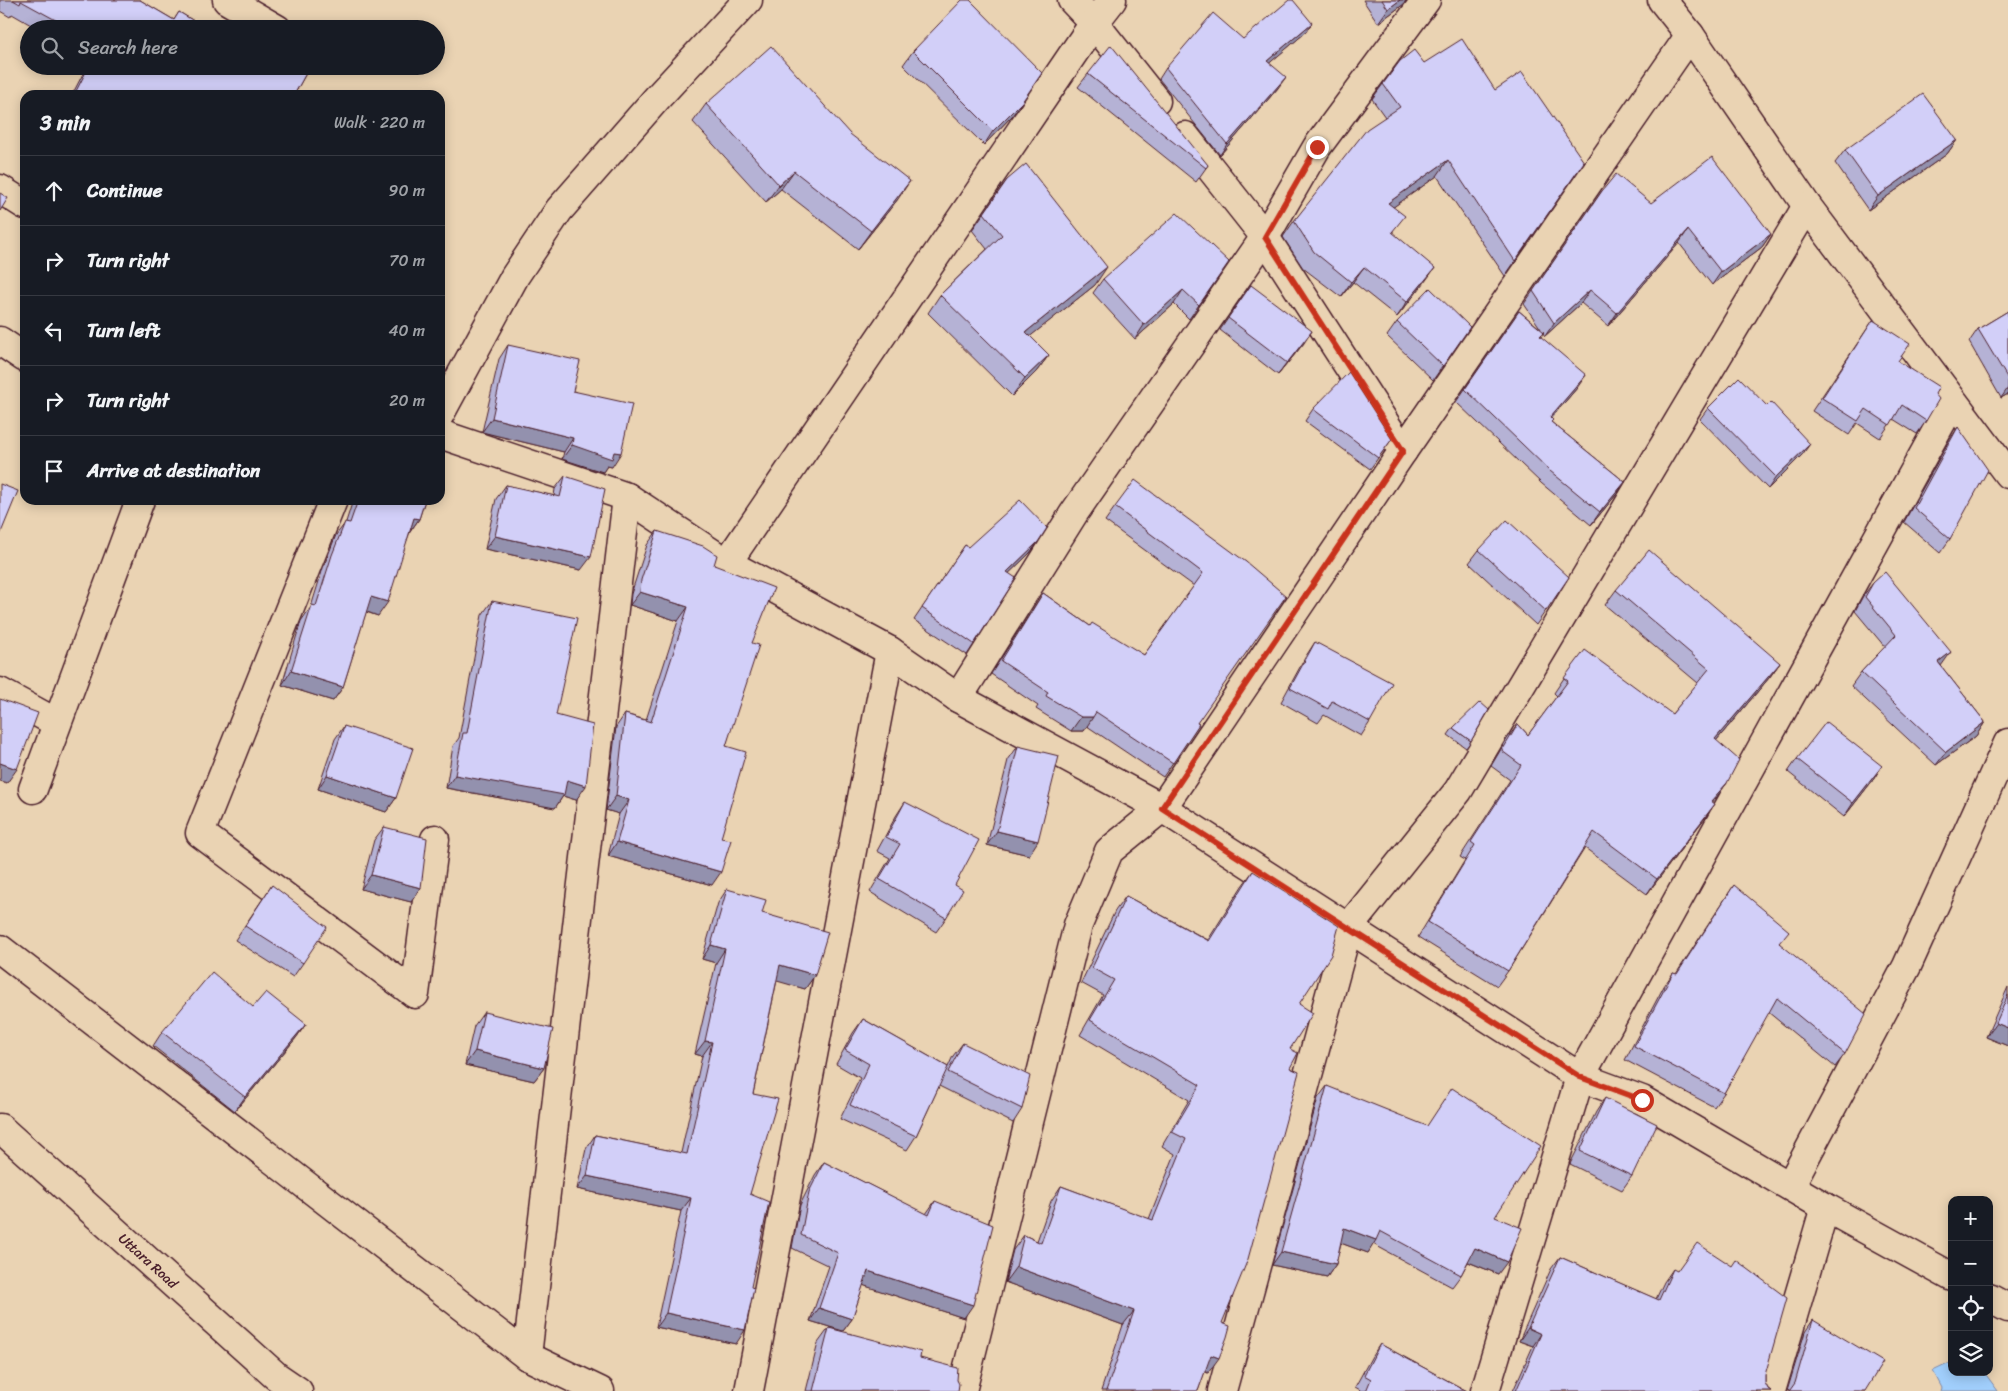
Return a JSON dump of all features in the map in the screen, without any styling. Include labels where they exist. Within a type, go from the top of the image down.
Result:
[{"type":"street","points":[[227,0],[261,20]]},
{"type":"street","points":[[445,405],[515,276],[559,210],[658,97],[748,0]]},
{"type":"street","points":[[1072,0],[1094,23],[1265,237],[1403,451]]},
{"type":"street","points":[[727,562],[1094,23],[1112,0]]},
{"type":"street","points":[[958,698],[1074,513],[1265,237],[1317,147],[1426,0]]},
{"type":"street","points":[[1662,0],[1690,35],[1807,206],[1952,403],[2008,474]]},
{"type":"street","points":[[962,1391],[1078,925],[1109,851],[1162,808],[1403,451],[1690,35]]},
{"type":"street","points":[[0,189],[20,203]]},
{"type":"street","points":[[1222,1391],[1348,928],[1458,791],[1807,206]]},
{"type":"street","points":[[0,341],[20,355]]},
{"type":"street","points":[[1485,1391],[1580,1077],[1952,403]]},
{"type":"street","points":[[445,436],[627,497],[727,562],[890,651],[958,698],[1162,808],[1580,1077],[1642,1100],[1825,1207],[1948,1275]]},
{"type":"street","points":[[528,1356],[627,497]]},
{"type":"street","points":[[33,789],[138,505]]},
{"type":"street","points":[[331,505],[200,833],[415,994],[435,839]]},
{"type":"street","points":[[749,1391],[890,651]]},
{"type":"street","points":[[0,692],[57,723]]},
{"type":"street","points":[[1790,1186],[1907,966],[2008,743]]},
{"type":"street","points":[[0,949],[528,1356],[600,1391]]},
{"type":"street","name":"Uttara Road","points":[[0,1128],[269,1369],[298,1391]]},
{"type":"street","points":[[1771,1391],[1825,1207]]},
{"type":"street","points":[[1993,1300],[2008,1308]]},
{"type":"water","points":[[1948,1364],[1948,1376],[1987,1376],[1998,1391],[1941,1391],[1942,1388],[1933,1371]]},
{"type":"building","points":[[13,0],[140,0],[174,20],[56,20],[21,1],[20,4]]},
{"type":"building","points":[[962,0],[970,0],[1042,73],[1022,102],[993,131],[913,51]]},
{"type":"building","points":[[1289,0],[1293,0],[1312,23],[1267,61],[1286,77],[1227,144],[1166,68],[1213,13],[1243,39]]},
{"type":"building","points":[[1382,0],[1400,0],[1388,9]]},
{"type":"building","points":[[179,12],[192,20],[174,20]]},
{"type":"building","points":[[1462,39],[1495,90],[1522,72],[1584,162],[1515,261],[1448,160],[1388,203],[1405,216],[1392,232],[1435,268],[1407,302],[1364,267],[1351,282],[1314,252],[1294,221],[1367,129],[1400,107],[1383,84],[1400,61],[1414,50],[1424,63]]},
{"type":"building","points":[[1111,45],[1208,165],[1206,168],[1088,74]]},
{"type":"building","points":[[771,46],[850,134],[910,181],[871,231],[794,171],[779,185],[706,104]]},
{"type":"building","points":[[84,75],[305,75],[297,90],[77,90]]},
{"type":"building","points":[[1923,94],[1957,140],[1878,196],[1845,150]]},
{"type":"building","points":[[1712,157],[1771,234],[1721,272],[1688,230],[1617,313],[1590,290],[1554,323],[1533,291],[1602,191],[1616,174],[1651,203]]},
{"type":"building","points":[[1026,164],[1107,267],[1026,332],[1049,355],[1025,378],[940,295],[1002,235],[984,213],[1007,180]]},
{"type":"building","points":[[0,193],[8,198],[0,211]]},
{"type":"building","points":[[1177,213],[1229,262],[1199,305],[1183,290],[1144,325],[1103,279]]},
{"type":"building","points":[[1251,285],[1312,331],[1287,363],[1228,318]]},
{"type":"building","points":[[1430,288],[1470,327],[1443,366],[1397,322]]},
{"type":"building","points":[[1519,311],[1544,332],[1540,336],[1586,375],[1550,417],[1553,420],[1551,422],[1625,482],[1600,512],[1550,471],[1465,389]]},
{"type":"building","points":[[2008,311],[2008,379],[1978,329]]},
{"type":"building","points":[[1873,320],[1910,344],[1898,361],[1939,387],[1935,394],[1939,399],[1926,421],[1902,405],[1890,425],[1866,409],[1858,421],[1822,398]]},
{"type":"building","points":[[508,345],[580,361],[573,391],[632,404],[621,453],[614,452],[612,459],[572,445],[573,438],[492,418]]},
{"type":"building","points":[[1349,372],[1392,439],[1378,458],[1313,409]]},
{"type":"building","points":[[1739,377],[1767,406],[1771,402],[1810,444],[1776,477],[1708,408]]},
{"type":"building","points":[[1958,427],[1988,470],[1950,539],[1914,508]]},
{"type":"building","points":[[565,476],[605,489],[591,557],[495,536],[506,485],[560,497]]},
{"type":"building","points":[[1135,480],[1246,562],[1286,596],[1197,723],[1199,724],[1173,763],[1096,712],[1093,717],[1081,717],[1046,696],[1048,692],[1001,661],[1043,593],[1090,626],[1092,623],[1144,655],[1203,573],[1115,507]]},
{"type":"building","points":[[0,484],[18,491],[0,535]]},
{"type":"building","points":[[1020,500],[1047,528],[1038,542],[1007,572],[1016,578],[974,644],[922,608],[965,545],[968,547]]},
{"type":"building","points":[[356,505],[423,505],[419,519],[414,518],[388,602],[371,597],[343,687],[291,671],[312,605],[316,606],[332,555],[345,522],[350,523]]},
{"type":"building","points":[[1507,520],[1569,577],[1546,611],[1479,550]]},
{"type":"building","points":[[657,531],[703,546],[717,555],[714,565],[774,588],[752,643],[759,645],[726,746],[746,752],[721,838],[731,840],[721,872],[617,842],[629,800],[616,796],[625,714],[651,722],[688,607],[640,592],[641,580]]},
{"type":"building","points":[[1649,550],[1780,663],[1715,739],[1739,760],[1727,783],[1711,801],[1715,804],[1657,879],[1594,832],[1508,971],[1428,922],[1475,845],[1471,842],[1521,765],[1502,751],[1518,724],[1528,735],[1568,681],[1564,678],[1585,650],[1672,714],[1709,669],[1616,590]]},
{"type":"building","points":[[1885,572],[1951,652],[1938,662],[1985,722],[1946,752],[1861,672],[1896,635],[1865,597],[1873,583]]},
{"type":"building","points":[[492,601],[577,618],[556,715],[593,725],[586,786],[567,780],[564,795],[455,775],[463,733],[467,733]]},
{"type":"building","points":[[1315,642],[1392,683],[1370,722],[1332,701],[1328,709],[1290,688]]},
{"type":"building","points":[[0,699],[38,713],[17,769],[0,763]]},
{"type":"building","points":[[1480,702],[1489,710],[1471,741],[1453,728]]},
{"type":"building","points":[[1826,722],[1882,766],[1853,803],[1797,759]]},
{"type":"building","points":[[344,726],[413,748],[396,798],[327,775]]},
{"type":"building","points":[[1018,746],[1059,756],[1038,841],[997,831]]},
{"type":"building","points":[[905,802],[979,840],[955,885],[963,890],[946,918],[879,879],[900,844],[886,837]]},
{"type":"building","points":[[384,827],[427,838],[421,888],[371,875]]},
{"type":"building","points":[[1253,871],[1339,926],[1331,955],[1299,1004],[1313,1013],[1290,1049],[1298,1053],[1290,1068],[1299,1072],[1248,1259],[1222,1323],[1230,1326],[1227,1337],[1219,1358],[1211,1355],[1198,1391],[1106,1391],[1134,1311],[1016,1267],[1024,1235],[1041,1243],[1061,1186],[1153,1220],[1186,1139],[1172,1132],[1200,1085],[1090,1020],[1114,980],[1092,968],[1126,896],[1209,941]]},
{"type":"building","points":[[272,885],[327,927],[303,963],[245,926]]},
{"type":"building","points":[[1734,885],[1789,931],[1779,943],[1866,1014],[1845,1054],[1777,998],[1724,1093],[1634,1046],[1673,973],[1677,974]]},
{"type":"building","points":[[727,889],[766,900],[762,913],[828,932],[815,975],[780,965],[753,1094],[778,1099],[750,1194],[769,1202],[751,1287],[754,1288],[745,1330],[666,1313],[691,1198],[587,1176],[595,1135],[687,1154],[712,1042],[705,1041],[725,949],[711,945]]},
{"type":"building","points":[[212,972],[253,1007],[266,992],[306,1024],[245,1097],[162,1032]]},
{"type":"building","points":[[2008,995],[2008,1028],[1996,1023]]},
{"type":"building","points":[[484,1012],[553,1029],[544,1068],[475,1051]]},
{"type":"building","points":[[863,1019],[948,1067],[916,1136],[850,1105],[869,1064],[845,1050]]},
{"type":"building","points":[[963,1043],[1030,1076],[1022,1109],[948,1072]]},
{"type":"building","points":[[1327,1086],[1427,1126],[1452,1088],[1541,1146],[1495,1217],[1522,1228],[1507,1262],[1475,1248],[1461,1275],[1380,1231],[1376,1240],[1344,1228],[1336,1264],[1281,1252]]},
{"type":"building","points":[[1605,1098],[1657,1124],[1632,1176],[1580,1151]]},
{"type":"building","points":[[824,1162],[929,1215],[935,1201],[993,1225],[973,1305],[868,1271],[852,1319],[819,1308],[838,1253],[801,1235],[809,1192]]},
{"type":"building","points":[[1697,1243],[1732,1266],[1736,1260],[1787,1298],[1765,1375],[1765,1383],[1771,1391],[1516,1391],[1541,1334],[1528,1328],[1560,1257],[1659,1300],[1673,1269],[1677,1271]]},
{"type":"building","points":[[1813,1320],[1883,1362],[1865,1391],[1788,1391],[1795,1383]]},
{"type":"building","points":[[829,1328],[921,1352],[920,1358],[958,1368],[958,1391],[813,1391]]},
{"type":"building","points":[[1380,1344],[1467,1391],[1366,1391],[1371,1379],[1364,1375]]},
{"type":"route","points":[[1317,147],[1265,237],[1403,451],[1162,808],[1580,1077],[1642,1100]]}]
